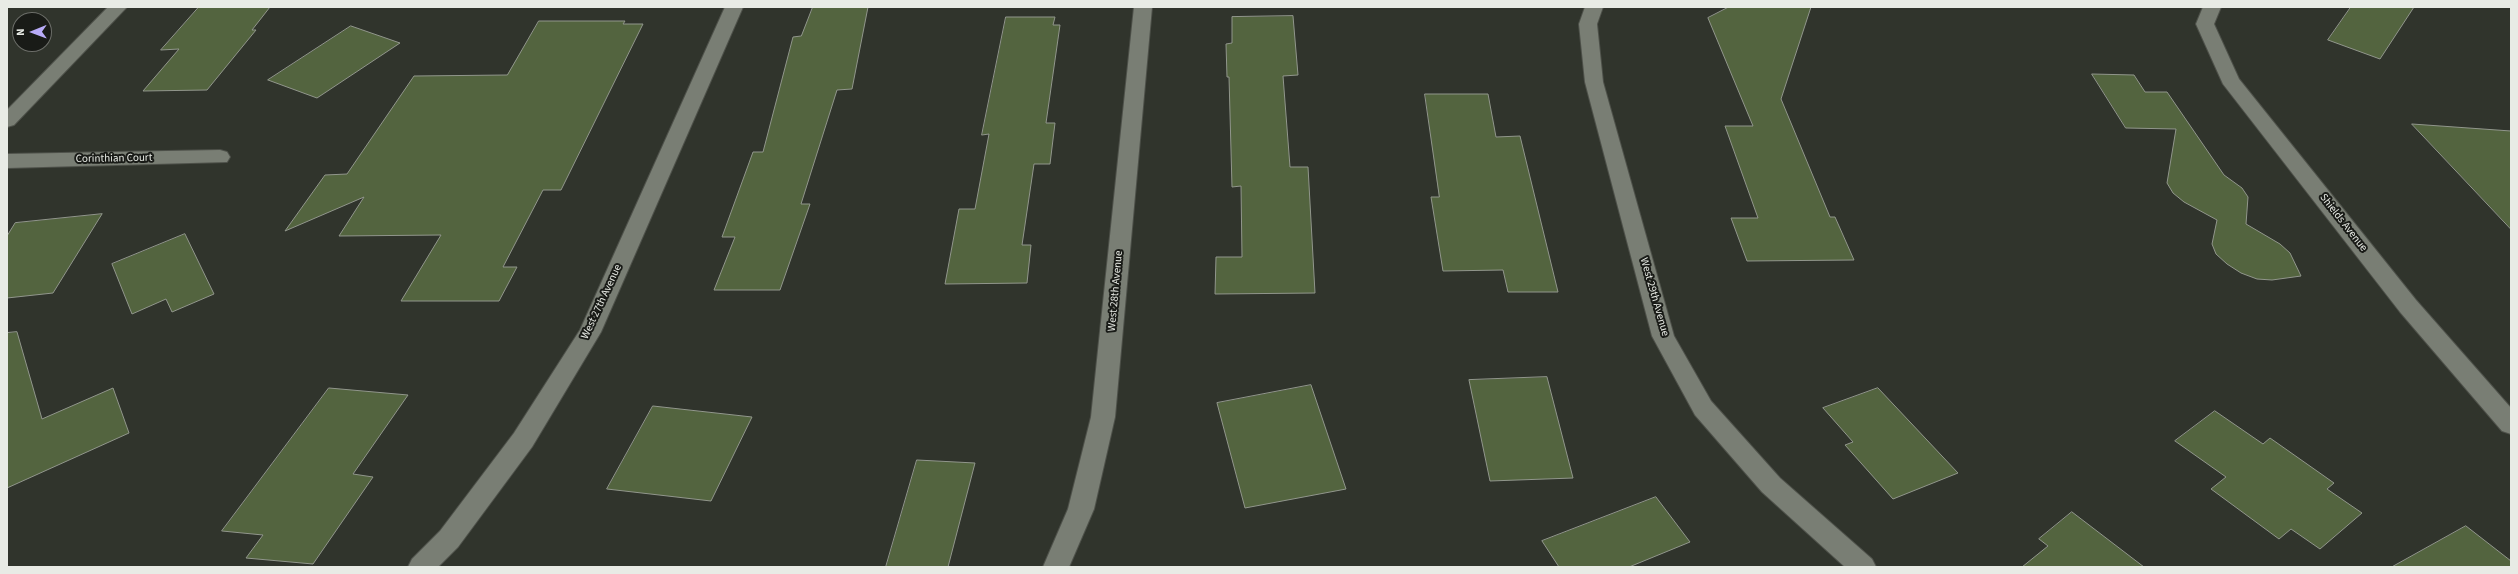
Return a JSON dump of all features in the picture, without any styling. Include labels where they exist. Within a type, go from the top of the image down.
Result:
[{"type":"street","points":[[7,121],[118,7]]},
{"type":"street","name":"West 27th Avenue","points":[[421,567],[449,539],[523,440],[590,332],[734,7]]},
{"type":"street","name":"West 28th Avenue","points":[[1056,567],[1081,509],[1103,417],[1143,7]]},
{"type":"street","name":"West 29th Avenue","points":[[1594,7],[1588,24],[1594,82],[1664,336],[1703,408],[1771,485],[1863,567]]},
{"type":"street","name":"Shields Avenue","points":[[2212,7],[2205,24],[2230,80],[2408,306],[2511,424]]},
{"type":"street","name":"Corinthian Court","points":[[7,161],[220,157]]},
{"type":"building","points":[[199,7],[270,7],[252,30],[256,30],[207,90],[143,91],[179,49],[161,50]]},
{"type":"building","points":[[813,7],[868,7],[852,89],[837,90],[801,204],[810,204],[780,290],[714,290],[735,237],[722,237],[753,152],[763,152],[793,37],[801,36]]},
{"type":"building","points":[[1729,7],[1811,7],[1781,99],[1830,217],[1835,217],[1854,260],[1747,261],[1731,218],[1758,218],[1725,126],[1753,126],[1708,18]]},
{"type":"building","points":[[2351,7],[2414,7],[2380,59],[2328,40]]},
{"type":"building","points":[[1293,16],[1298,75],[1283,76],[1290,167],[1308,167],[1315,293],[1215,294],[1216,257],[1242,257],[1241,186],[1232,187],[1229,77],[1227,77],[1226,44],[1232,43],[1232,17]]},
{"type":"building","points":[[1006,17],[1055,17],[1053,25],[1060,25],[1046,123],[1055,123],[1050,164],[1034,164],[1022,245],[1031,245],[1027,283],[945,284],[959,209],[975,209],[989,134],[982,135]]},
{"type":"building","points":[[539,21],[625,21],[623,24],[643,24],[561,190],[543,190],[503,267],[517,267],[499,301],[401,301],[441,235],[339,236],[364,197],[285,231],[325,175],[347,174],[414,76],[507,75]]},
{"type":"building","points":[[351,26],[400,43],[317,98],[268,80]]},
{"type":"building","points":[[2092,74],[2134,75],[2145,92],[2167,92],[2224,175],[2242,188],[2248,197],[2246,224],[2280,244],[2290,253],[2301,276],[2272,280],[2257,279],[2241,273],[2227,264],[2216,254],[2212,244],[2217,220],[2184,202],[2173,193],[2167,183],[2176,129],[2126,128]]},
{"type":"building","points":[[1425,94],[1488,94],[1496,137],[1520,136],[1558,292],[1508,292],[1503,270],[1443,271],[1431,197],[1439,197]]},
{"type":"building","points":[[2412,124],[2511,131],[2511,229]]},
{"type":"building","points":[[102,214],[53,293],[7,298],[7,236],[15,223]]},
{"type":"building","points":[[185,234],[214,294],[172,312],[166,299],[132,314],[112,264]]},
{"type":"building","points":[[17,332],[42,419],[113,388],[129,433],[7,488],[7,333]]},
{"type":"building","points":[[1547,377],[1573,478],[1490,481],[1469,380]]},
{"type":"building","points":[[1311,385],[1346,489],[1245,508],[1217,403]]},
{"type":"building","points":[[329,388],[408,395],[353,474],[373,477],[313,564],[246,558],[263,535],[222,531]]},
{"type":"building","points":[[1878,388],[1958,473],[1893,499],[1845,445],[1853,442],[1823,408]]},
{"type":"building","points":[[653,406],[752,417],[711,501],[607,489]]},
{"type":"building","points":[[2215,411],[2263,444],[2270,438],[2334,483],[2327,489],[2362,513],[2320,549],[2291,529],[2279,539],[2211,489],[2226,477],[2175,441]]},
{"type":"building","points":[[917,460],[975,463],[948,567],[886,567]]},
{"type":"building","points":[[1656,497],[1690,542],[1629,567],[1559,567],[1542,541]]},
{"type":"building","points":[[2072,512],[2144,567],[2022,567],[2048,546],[2039,539]]},
{"type":"building","points":[[2466,526],[2511,561],[2511,567],[2392,567]]}]
